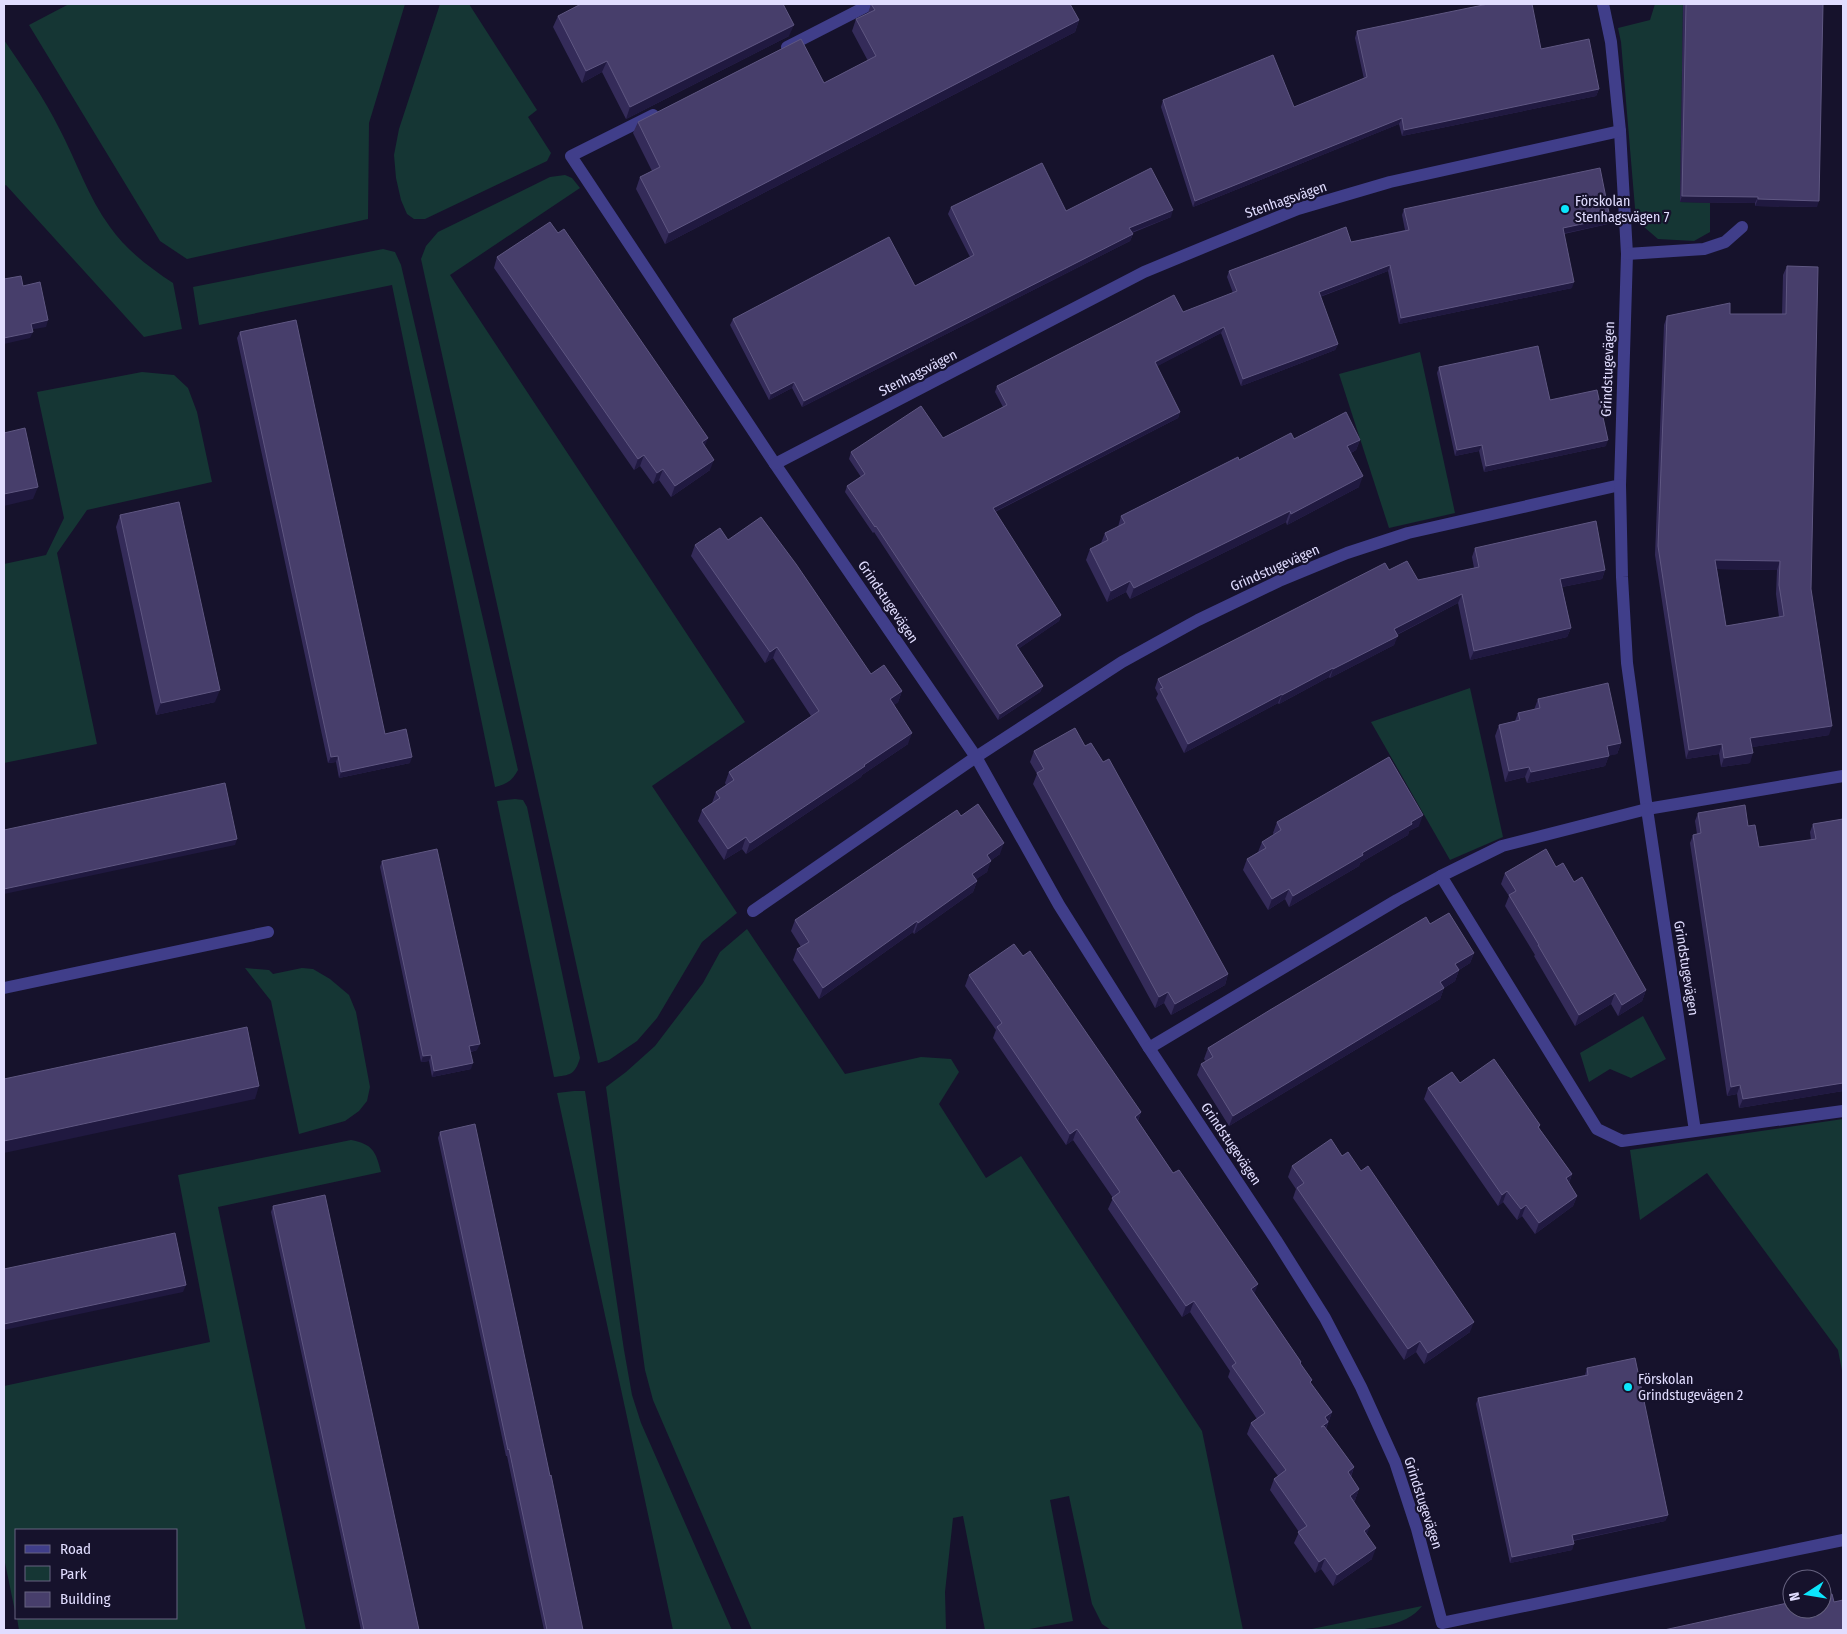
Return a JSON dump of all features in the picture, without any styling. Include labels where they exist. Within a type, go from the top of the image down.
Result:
[{"type":"street","points":[[775,53],[871,4]]},
{"type":"street","points":[[1603,4],[1611,42],[1620,131]]},
{"type":"street","points":[[660,111],[572,156],[775,464]]},
{"type":"street","name":"Grindstugevägen","points":[[1620,131],[1627,254],[1620,485],[1622,577],[1627,663],[1647,809],[1696,1131]]},
{"type":"street","name":"Stenhagsvägen","points":[[775,464],[1144,272],[1248,229],[1298,210],[1390,182],[1620,131]]},
{"type":"street","points":[[1627,254],[1704,249],[1725,242],[1742,227]]},
{"type":"street","name":"Grindstugevägen","points":[[775,464],[976,757],[1059,905],[1149,1048],[1276,1240],[1325,1318],[1361,1387],[1395,1462],[1417,1529],[1442,1623],[1843,1540]]},
{"type":"street","name":"Grindstugevägen","points":[[753,911],[976,757],[1122,662],[1198,620],[1279,581],[1347,553],[1408,533],[1620,485]]},
{"type":"street","points":[[1149,1048],[1397,900],[1440,876],[1502,846],[1647,809],[1843,776]]},
{"type":"street","points":[[1440,876],[1597,1129],[1622,1141],[1843,1112]]},
{"type":"street","points":[[4,988],[268,932]]},
{"type":"green space","points":[[69,4],[405,4],[369,123],[368,219],[187,259],[160,241],[29,25]]},
{"type":"green space","points":[[440,4],[469,4],[537,110],[528,117],[551,153],[547,161],[425,219],[414,219],[407,214],[401,200],[396,178],[394,155],[399,129]]},
{"type":"green space","points":[[1655,4],[1683,4],[1680,202],[1710,203],[1710,232],[1694,241],[1658,239],[1636,220],[1621,42],[1618,28],[1650,20]]},
{"type":"green space","points":[[4,40],[47,106],[95,203],[110,227],[139,258],[173,283],[182,329],[144,337],[6,185],[4,186]]},
{"type":"green space","points":[[565,175],[572,178],[580,188],[450,275],[745,722],[652,786],[737,913],[702,942],[657,1018],[637,1041],[609,1060],[598,1063],[421,259],[426,246],[438,232],[550,177]]},
{"type":"green space","points":[[383,249],[395,252],[401,265],[518,770],[509,782],[495,787],[392,285],[199,325],[193,287]]},
{"type":"green space","points":[[1420,352],[1455,513],[1389,528],[1339,374]]},
{"type":"green space","points":[[142,372],[174,375],[188,388],[197,412],[212,482],[87,510],[57,553],[97,744],[4,763],[4,564],[46,555],[64,518],[37,392]]},
{"type":"green space","points":[[1470,688],[1503,837],[1450,860],[1371,722]]},
{"type":"green space","points":[[523,800],[527,807],[580,1058],[574,1071],[564,1076],[554,1077],[497,801]]},
{"type":"green space","points":[[747,929],[845,1074],[921,1057],[951,1059],[959,1072],[939,1104],[986,1178],[1021,1156],[1202,1431],[1243,1630],[1111,1630],[1102,1624],[1092,1604],[1069,1496],[1050,1500],[1073,1621],[1024,1630],[985,1630],[963,1516],[953,1518],[945,1592],[946,1630],[752,1630],[653,1400],[645,1370],[606,1087],[655,1046],[703,983],[720,952]]},
{"type":"green space","points":[[245,968],[269,970],[273,974],[302,968],[313,969],[330,979],[349,995],[356,1012],[370,1087],[367,1101],[359,1111],[345,1121],[299,1134],[271,1001]]},
{"type":"green space","points":[[1643,1016],[1666,1059],[1631,1078],[1610,1069],[1589,1082],[1580,1053]]},
{"type":"green space","points":[[585,1091],[632,1395],[641,1423],[732,1630],[673,1630],[557,1093]]},
{"type":"green space","points":[[1843,1119],[1843,1376],[1838,1350],[1707,1173],[1640,1220],[1630,1150]]},
{"type":"green space","points":[[351,1140],[364,1144],[372,1150],[381,1172],[218,1207],[306,1630],[19,1630],[17,1619],[178,1619],[178,1529],[15,1529],[15,1611],[4,1558],[4,1386],[210,1342],[178,1175]]},
{"type":"green space","points":[[1422,1606],[1413,1615],[1400,1622],[1386,1626],[1353,1630],[1307,1630]]},
{"type":"building","points":[[581,4],[783,4],[794,25],[630,107],[607,61],[586,71],[558,16]]},
{"type":"building","points":[[871,4],[1070,4],[1079,20],[669,233],[640,177],[660,167],[638,122],[801,39],[824,83],[876,56],[856,19],[875,10]]},
{"type":"building","points":[[1488,4],[1532,4],[1541,49],[1589,39],[1599,89],[1404,130],[1402,118],[1195,201],[1163,100],[1273,55],[1294,107],[1367,77],[1357,31]]},
{"type":"building","points":[[1686,4],[1823,4],[1819,201],[1758,199],[1758,197],[1682,196]]},
{"type":"building","points":[[1042,163],[1066,211],[1151,168],[1173,210],[1129,228],[1133,234],[804,401],[794,382],[771,394],[733,319],[889,237],[915,286],[974,255],[951,207]]},
{"type":"building","points":[[1600,168],[1610,218],[1563,228],[1574,282],[1401,318],[1390,265],[1319,292],[1338,344],[1243,379],[1224,327],[1155,362],[1180,412],[993,508],[1061,615],[1016,645],[1043,686],[1000,714],[876,526],[847,486],[865,474],[851,452],[921,406],[943,438],[1007,405],[997,386],[1174,295],[1183,312],[1237,291],[1229,271],[1346,227],[1351,242],[1409,230],[1404,209]]},
{"type":"building","points":[[550,222],[558,233],[564,229],[708,438],[702,442],[714,460],[675,486],[663,469],[657,473],[644,455],[638,459],[497,257]]},
{"type":"building","points":[[1787,266],[1818,267],[1811,589],[1832,726],[1750,738],[1753,753],[1724,758],[1722,744],[1689,750],[1658,546],[1667,316],[1730,303],[1730,314],[1786,314]],"holes":[[[1715,560],[1780,561],[1779,585],[1784,616],[1726,626]]]},
{"type":"building","points":[[21,276],[23,286],[40,282],[48,320],[31,324],[33,332],[4,338],[4,279]]},
{"type":"building","points":[[296,320],[385,734],[406,729],[412,757],[341,772],[338,756],[331,757],[240,332]]},
{"type":"building","points":[[1538,346],[1550,400],[1597,390],[1608,440],[1486,466],[1482,445],[1457,450],[1439,367]]},
{"type":"building","points":[[1346,412],[1360,440],[1347,446],[1363,476],[1291,514],[1290,511],[1134,588],[1130,581],[1111,591],[1090,549],[1108,540],[1105,533],[1125,523],[1121,516],[1238,457],[1239,460],[1291,433],[1294,439]]},
{"type":"building","points":[[25,428],[38,487],[4,494],[4,433]]},
{"type":"building","points":[[179,502],[220,690],[161,703],[120,515]]},
{"type":"building","points":[[761,517],[796,564],[871,674],[884,665],[902,691],[890,699],[912,733],[750,843],[746,837],[728,849],[702,810],[720,798],[716,792],[734,780],[729,772],[819,711],[777,647],[770,652],[695,545],[720,528],[728,540]]},
{"type":"building","points":[[1596,521],[1605,570],[1560,579],[1571,628],[1474,651],[1462,594],[1394,629],[1398,636],[1188,744],[1160,689],[1163,688],[1158,679],[1385,563],[1389,570],[1407,561],[1418,580],[1479,567],[1475,548]]},
{"type":"building","points":[[1608,683],[1621,743],[1607,746],[1609,756],[1531,772],[1529,767],[1509,771],[1499,725],[1520,720],[1518,713],[1540,708],[1538,699]]},
{"type":"building","points":[[1075,728],[1085,746],[1091,743],[1103,762],[1109,759],[1228,974],[1175,1004],[1168,992],[1159,997],[1037,773],[1044,769],[1034,751]]},
{"type":"building","points":[[1389,757],[1423,815],[1411,822],[1412,824],[1362,853],[1363,855],[1293,896],[1289,889],[1272,899],[1247,859],[1266,848],[1262,842],[1281,830],[1277,822]]},
{"type":"building","points":[[225,783],[237,839],[4,889],[4,830]]},
{"type":"building","points":[[978,804],[1004,843],[987,855],[991,861],[972,874],[977,881],[823,988],[797,949],[809,942],[795,920],[957,810],[961,816]]},
{"type":"building","points":[[1745,805],[1748,826],[1755,825],[1759,847],[1816,839],[1813,824],[1843,819],[1843,1083],[1743,1099],[1740,1085],[1731,1087],[1693,835],[1701,833],[1698,813]]},
{"type":"building","points":[[437,849],[480,1044],[469,1046],[473,1063],[434,1071],[431,1055],[423,1056],[382,861]]},
{"type":"building","points":[[1546,849],[1556,867],[1563,863],[1574,882],[1582,877],[1646,990],[1622,1005],[1615,993],[1579,1015],[1509,895],[1516,891],[1505,873]]},
{"type":"building","points":[[1449,913],[1474,953],[1455,964],[1459,970],[1440,982],[1444,988],[1233,1116],[1201,1064],[1213,1057],[1208,1048],[1426,917],[1430,924]]},
{"type":"building","points":[[1014,944],[1023,956],[1030,951],[1141,1112],[1135,1117],[1173,1173],[1179,1170],[1258,1284],[1251,1289],[1301,1362],[1312,1380],[1310,1382],[1332,1412],[1325,1417],[1328,1422],[1321,1427],[1324,1426],[1354,1467],[1348,1472],[1359,1489],[1350,1496],[1370,1526],[1364,1531],[1376,1548],[1337,1575],[1325,1558],[1319,1562],[1298,1532],[1307,1526],[1274,1479],[1286,1470],[1251,1423],[1265,1413],[1232,1366],[1236,1363],[1194,1301],[1186,1306],[1112,1198],[1120,1192],[1077,1129],[1070,1134],[997,1027],[1002,1023],[969,975]]},
{"type":"building","points":[[247,1027],[259,1086],[4,1141],[4,1079]]},
{"type":"building","points":[[1494,1059],[1540,1125],[1538,1127],[1572,1174],[1566,1178],[1577,1196],[1539,1223],[1526,1205],[1521,1209],[1507,1191],[1502,1195],[1428,1088],[1452,1072],[1460,1083]]},
{"type":"building","points":[[475,1124],[583,1630],[547,1630],[440,1132]]},
{"type":"building","points":[[1331,1139],[1342,1156],[1348,1152],[1361,1171],[1368,1166],[1474,1322],[1428,1353],[1420,1341],[1408,1349],[1297,1188],[1304,1183],[1292,1166]]},
{"type":"building","points":[[325,1195],[419,1630],[364,1630],[273,1206]]},
{"type":"building","points":[[175,1233],[186,1285],[4,1324],[4,1269]]},
{"type":"building","points":[[1635,1358],[1668,1515],[1572,1535],[1574,1544],[1512,1557],[1478,1398],[1588,1375],[1587,1368]]},
{"type":"building","points":[[1832,1594],[1834,1602],[1843,1600],[1843,1630],[1664,1630],[1782,1604],[1782,1619],[1832,1619]]},
{"type":"place","name":"Förskolan Stenhagsvägen 7","points":[[1565,209]]},
{"type":"place","name":"Förskolan Grindstugevägen 2","points":[[1628,1387]]}]
